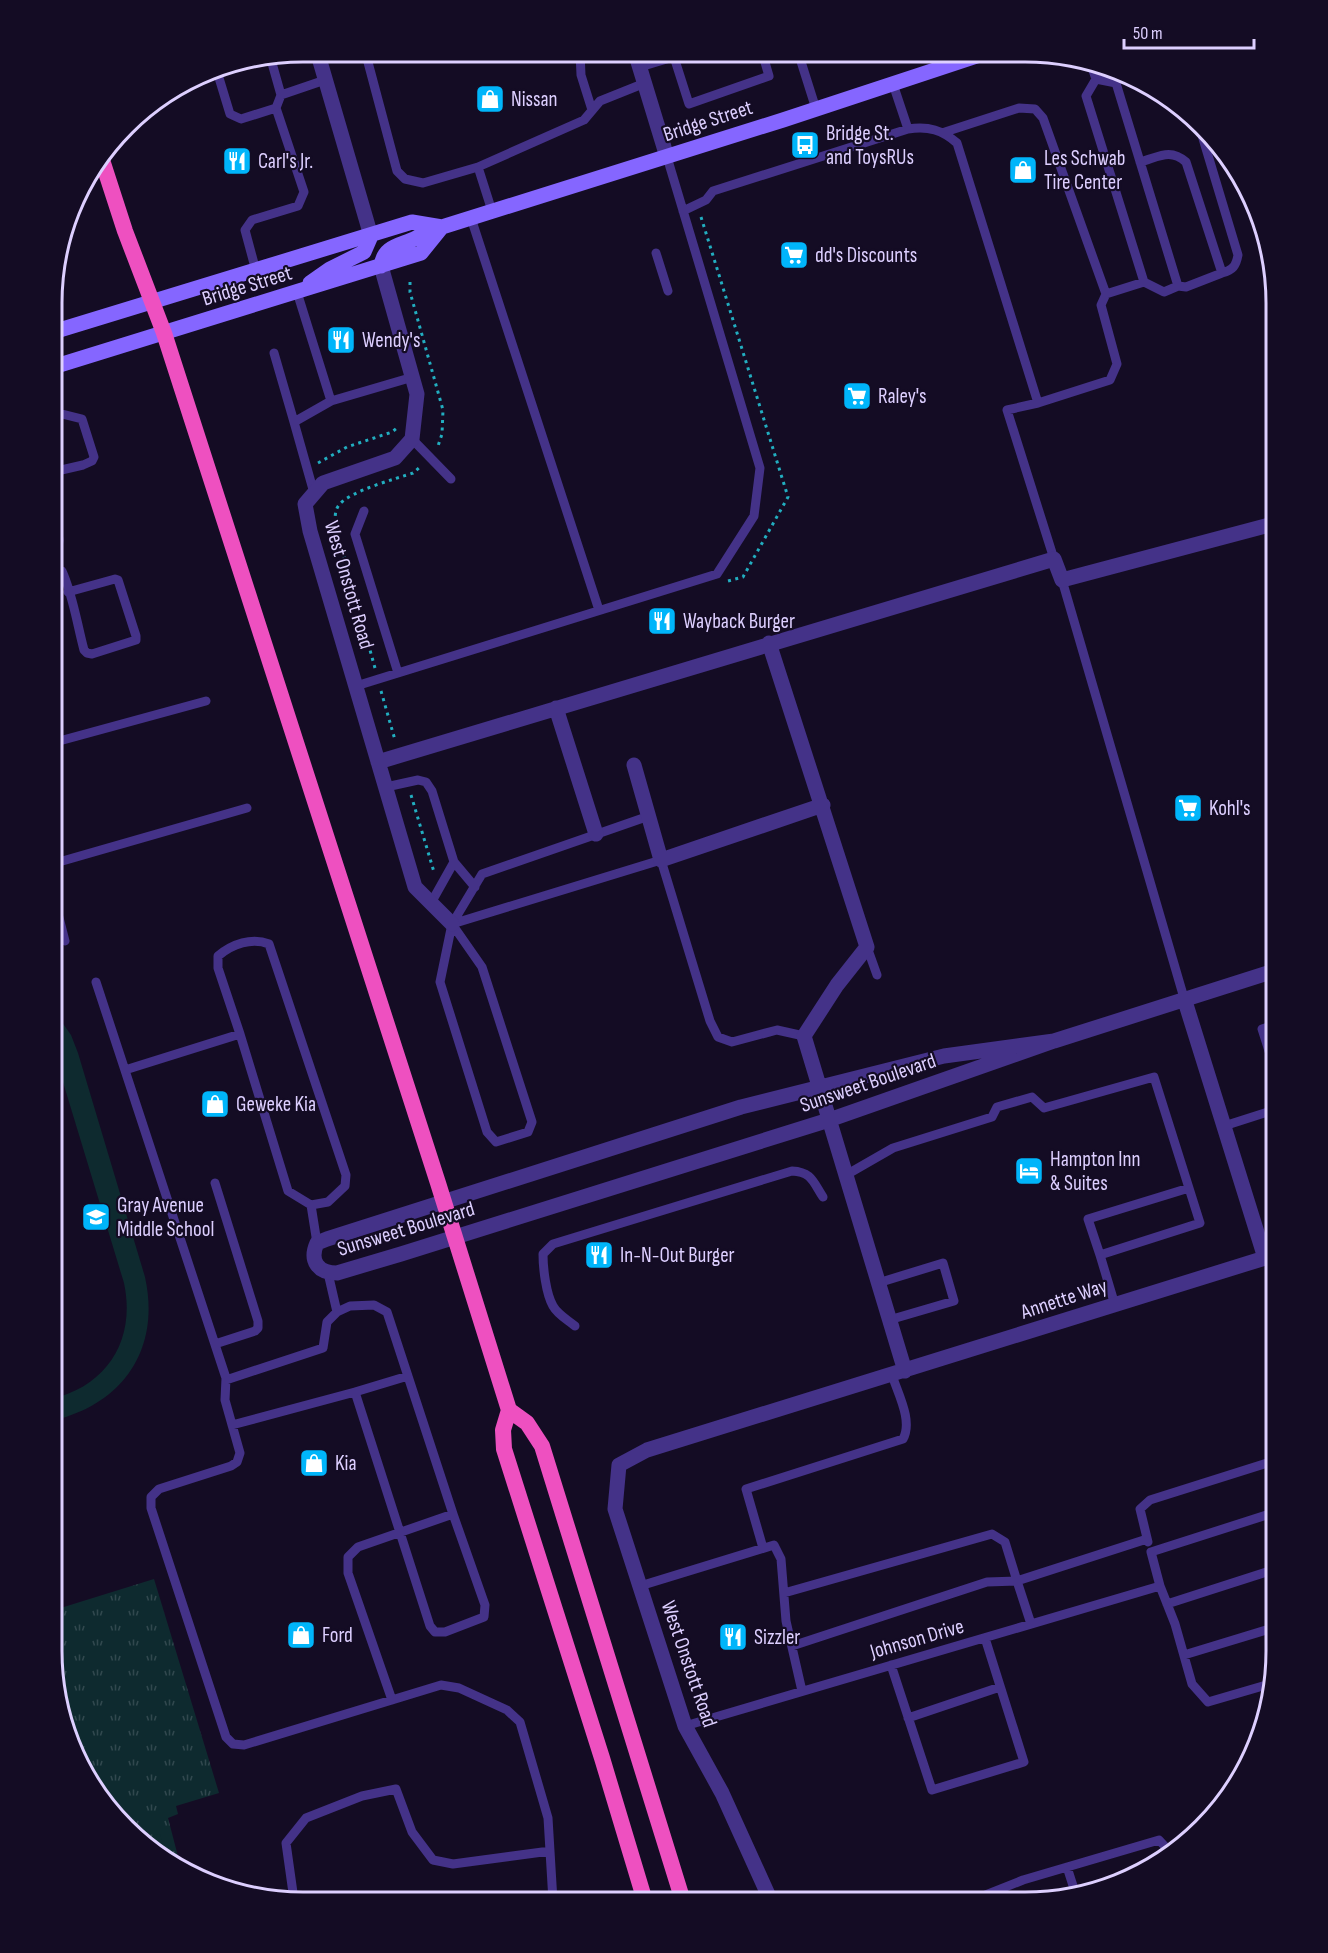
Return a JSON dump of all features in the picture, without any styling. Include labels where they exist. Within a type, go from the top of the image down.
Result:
[{"type":"highway","points":[[104,166],[125,231],[164,333],[455,1237],[508,1410],[503,1430],[504,1449],[642,1892]]},
{"type":"highway","points":[[508,1410],[527,1423],[542,1446],[680,1892]]},
{"type":"main road","name":"Bridge Street","points":[[62,329],[256,272],[412,222],[436,226],[471,218],[959,62]]},
{"type":"main road","name":"Bridge Street","points":[[62,364],[421,253],[436,226]]},
{"type":"main road","points":[[297,292],[330,268],[364,252],[371,236]]},
{"type":"street","points":[[320,62],[371,236]]},
{"type":"street","points":[[638,62],[667,157]]},
{"type":"street","points":[[314,493],[323,483],[395,458],[412,439],[417,394],[381,266]]},
{"type":"street","name":"West Onstott Road","points":[[314,493],[305,504],[310,531],[416,887],[452,924]]},
{"type":"street","points":[[378,762],[1054,559],[1062,580],[1267,526]]},
{"type":"street","points":[[769,643],[867,947],[837,984],[804,1036],[890,1320],[899,1373]]},
{"type":"street","points":[[556,708],[596,834]]},
{"type":"street","points":[[634,765],[661,860],[823,805]]},
{"type":"street","name":"Sunsweet Boulevard","points":[[1054,1041],[944,1056],[741,1107],[317,1243],[313,1251],[314,1261],[319,1269],[328,1273],[337,1273],[829,1120],[1054,1041],[1267,973]]},
{"type":"street","name":"Annette Way","points":[[619,1465],[647,1450],[1265,1258],[1184,998]]},
{"type":"street","name":"West Onstott Road","points":[[619,1465],[615,1509],[685,1725],[722,1793],[767,1892]]},
{"type":"lane","points":[[368,62],[397,171],[405,179],[423,183],[478,166],[584,120],[600,100],[645,83]]},
{"type":"lane","points":[[580,62],[581,75],[592,110]]},
{"type":"lane","points":[[640,67],[657,62]]},
{"type":"lane","points":[[676,62],[689,104],[769,76],[765,62]]},
{"type":"lane","points":[[801,62],[816,109]]},
{"type":"lane","points":[[256,272],[245,230],[252,220],[298,206],[304,192],[276,108],[281,95],[272,64]]},
{"type":"lane","points":[[1096,72],[1096,79],[1086,96],[1144,282]]},
{"type":"lane","points":[[219,77],[230,114],[241,118],[276,108]]},
{"type":"lane","points":[[1096,79],[1116,83],[1178,286]]},
{"type":"lane","points":[[281,95],[326,80]]},
{"type":"lane","points":[[893,84],[908,129]]},
{"type":"lane","points":[[945,132],[1019,108],[1035,109],[1043,118],[1106,294],[1101,305],[1117,364],[1110,380],[1038,403],[1007,410],[1054,559]]},
{"type":"lane","points":[[683,211],[706,200],[713,191],[908,129],[924,126],[945,132],[957,143],[1038,403]]},
{"type":"lane","points":[[1106,294],[1144,282],[1164,292],[1178,286],[1186,287],[1230,271],[1236,264],[1238,255],[1203,140]]},
{"type":"lane","points":[[1140,162],[1169,153],[1178,155],[1186,162],[1222,273]]},
{"type":"lane","points":[[356,686],[717,574],[754,516],[760,468],[667,157]]},
{"type":"lane","points":[[478,166],[492,211]]},
{"type":"lane","points":[[471,218],[599,610]]},
{"type":"lane","points":[[656,253],[668,291]]},
{"type":"lane","points":[[297,292],[331,401]]},
{"type":"lane","points":[[274,353],[314,493]]},
{"type":"lane","points":[[294,422],[331,401],[412,377]]},
{"type":"lane","points":[[62,414],[82,418],[94,457],[92,461],[83,465],[62,470]]},
{"type":"lane","points":[[412,439],[451,479]]},
{"type":"lane","points":[[364,511],[354,534],[398,673]]},
{"type":"lane","points":[[62,571],[84,650],[87,653],[92,654],[136,640],[118,580],[68,592]]},
{"type":"lane","points":[[1062,580],[1184,998]]},
{"type":"lane","points":[[62,740],[206,700]]},
{"type":"lane","points":[[386,787],[418,780],[426,782],[432,791],[454,862],[475,887]]},
{"type":"lane","points":[[62,861],[247,808]]},
{"type":"lane","points":[[452,924],[482,967],[532,1122],[528,1132],[496,1142],[487,1132],[440,982],[452,924],[482,874],[649,816]]},
{"type":"lane","points":[[452,924],[661,860],[710,1021],[718,1038],[732,1042],[777,1029],[804,1036]]},
{"type":"lane","points":[[431,903],[454,862]]},
{"type":"lane","points":[[62,926],[66,941]]},
{"type":"lane","points":[[257,940],[269,944],[346,1175],[345,1186],[328,1202],[311,1205],[288,1191],[240,1034],[218,968],[218,956],[228,948],[257,940]]},
{"type":"lane","points":[[867,947],[877,975]]},
{"type":"lane","points":[[96,982],[215,1344],[226,1380],[225,1400],[240,1453],[237,1462],[231,1466],[159,1489],[151,1497],[151,1508],[226,1737],[233,1744],[244,1745],[441,1685],[459,1688],[507,1710],[520,1722],[548,1818],[552,1892]]},
{"type":"lane","points":[[1267,1027],[1262,1029],[1267,1045]]},
{"type":"lane","points":[[125,1070],[240,1034]]},
{"type":"lane","points":[[846,1175],[893,1148],[992,1118],[997,1107],[1032,1097],[1044,1108],[1154,1077],[1200,1223],[1100,1255]]},
{"type":"lane","points":[[1224,1126],[1267,1112]]},
{"type":"lane","points":[[575,1326],[553,1306],[543,1268],[543,1254],[554,1244],[792,1171],[803,1172],[811,1178],[823,1197]]},
{"type":"lane","points":[[215,1184],[258,1321],[258,1328],[215,1344]]},
{"type":"lane","points":[[1115,1305],[1088,1219],[1188,1188]]},
{"type":"lane","points":[[311,1205],[317,1243]]},
{"type":"lane","points":[[879,1283],[943,1263],[954,1301],[890,1320]]},
{"type":"lane","points":[[328,1273],[336,1312]]},
{"type":"lane","points":[[226,1380],[323,1348],[327,1322],[336,1312],[350,1306],[374,1305],[387,1312],[485,1605],[484,1617],[445,1632],[435,1632],[430,1626],[355,1392]]},
{"type":"lane","points":[[763,1548],[746,1489],[903,1439],[907,1432],[899,1373]]},
{"type":"lane","points":[[232,1425],[408,1376]]},
{"type":"lane","points":[[1264,1686],[1208,1702],[1192,1684],[1160,1586],[1140,1509],[1150,1500],[1267,1463]]},
{"type":"lane","points":[[392,1700],[348,1573],[348,1557],[358,1548],[453,1514]]},
{"type":"lane","points":[[1150,1552],[1267,1515]]},
{"type":"lane","points":[[784,1593],[992,1534],[1005,1542],[1031,1624]]},
{"type":"lane","points":[[792,1646],[987,1582],[1017,1581],[1147,1539]]},
{"type":"lane","points":[[640,1586],[774,1545],[782,1559],[786,1621],[802,1691]]},
{"type":"lane","points":[[1167,1604],[1267,1572]]},
{"type":"lane","name":"Johnson Drive","points":[[685,1725],[1160,1586]]},
{"type":"lane","points":[[1184,1655],[1267,1630]]},
{"type":"lane","points":[[891,1665],[932,1790],[1024,1762],[985,1638]]},
{"type":"lane","points":[[908,1718],[1000,1687]]},
{"type":"lane","points":[[293,1891],[286,1843],[306,1818],[362,1796],[396,1789],[412,1832],[433,1860],[453,1864],[550,1851]]},
{"type":"lane","points":[[993,1892],[1023,1880],[1159,1840],[1165,1847]]},
{"type":"lane","points":[[1067,1867],[1073,1887]]},
{"type":"path","points":[[697,205],[788,497],[743,576],[721,584]]},
{"type":"path","points":[[400,755],[334,517],[337,506],[348,497],[413,473],[437,448],[442,434],[443,410],[410,292],[410,282]]},
{"type":"path","points":[[309,473],[324,458],[347,447],[392,432],[399,426]]},
{"type":"path","points":[[408,782],[437,880],[442,885]]},
{"type":"green space","points":[[62,1022],[71,1035],[78,1053],[145,1277],[149,1303],[147,1328],[141,1350],[131,1370],[117,1387],[98,1402],[62,1417],[62,1396],[88,1383],[102,1371],[113,1357],[121,1341],[126,1323],[127,1304],[124,1283],[62,1079]]},
{"type":"green space","points":[[154,1579],[219,1793],[176,1806],[178,1814],[168,1818],[178,1857],[156,1842],[132,1821],[111,1797],[86,1757],[74,1728],[66,1698],[62,1666],[62,1608]]},
{"type":"green space","points":[[160,1834],[164,1848],[156,1842],[150,1837]]},
{"type":"place","name":"Nissan","points":[[490,99]]},
{"type":"place","name":"Bridge St. and ToysRUs","points":[[805,145]]},
{"type":"place","name":"Carl's Jr.","points":[[237,161]]},
{"type":"place","name":"Les Schwab Tire Center","points":[[1023,170]]},
{"type":"place","name":"dd's Discounts","points":[[794,255]]},
{"type":"place","name":"Wendy's","points":[[341,340]]},
{"type":"place","name":"Raley's","points":[[857,396]]},
{"type":"place","name":"Wayback Burger","points":[[662,621]]},
{"type":"place","name":"Kohl's","points":[[1188,808]]},
{"type":"place","name":"Geweke Kia","points":[[215,1104]]},
{"type":"place","name":"Hampton Inn & Suites","points":[[1029,1171]]},
{"type":"place","name":"Gray Avenue Middle School","points":[[96,1217]]},
{"type":"place","name":"In-N-Out Burger","points":[[599,1255]]},
{"type":"place","name":"Kia","points":[[314,1463]]},
{"type":"place","name":"Ford","points":[[301,1635]]},
{"type":"place","name":"Sizzler","points":[[733,1637]]}]
